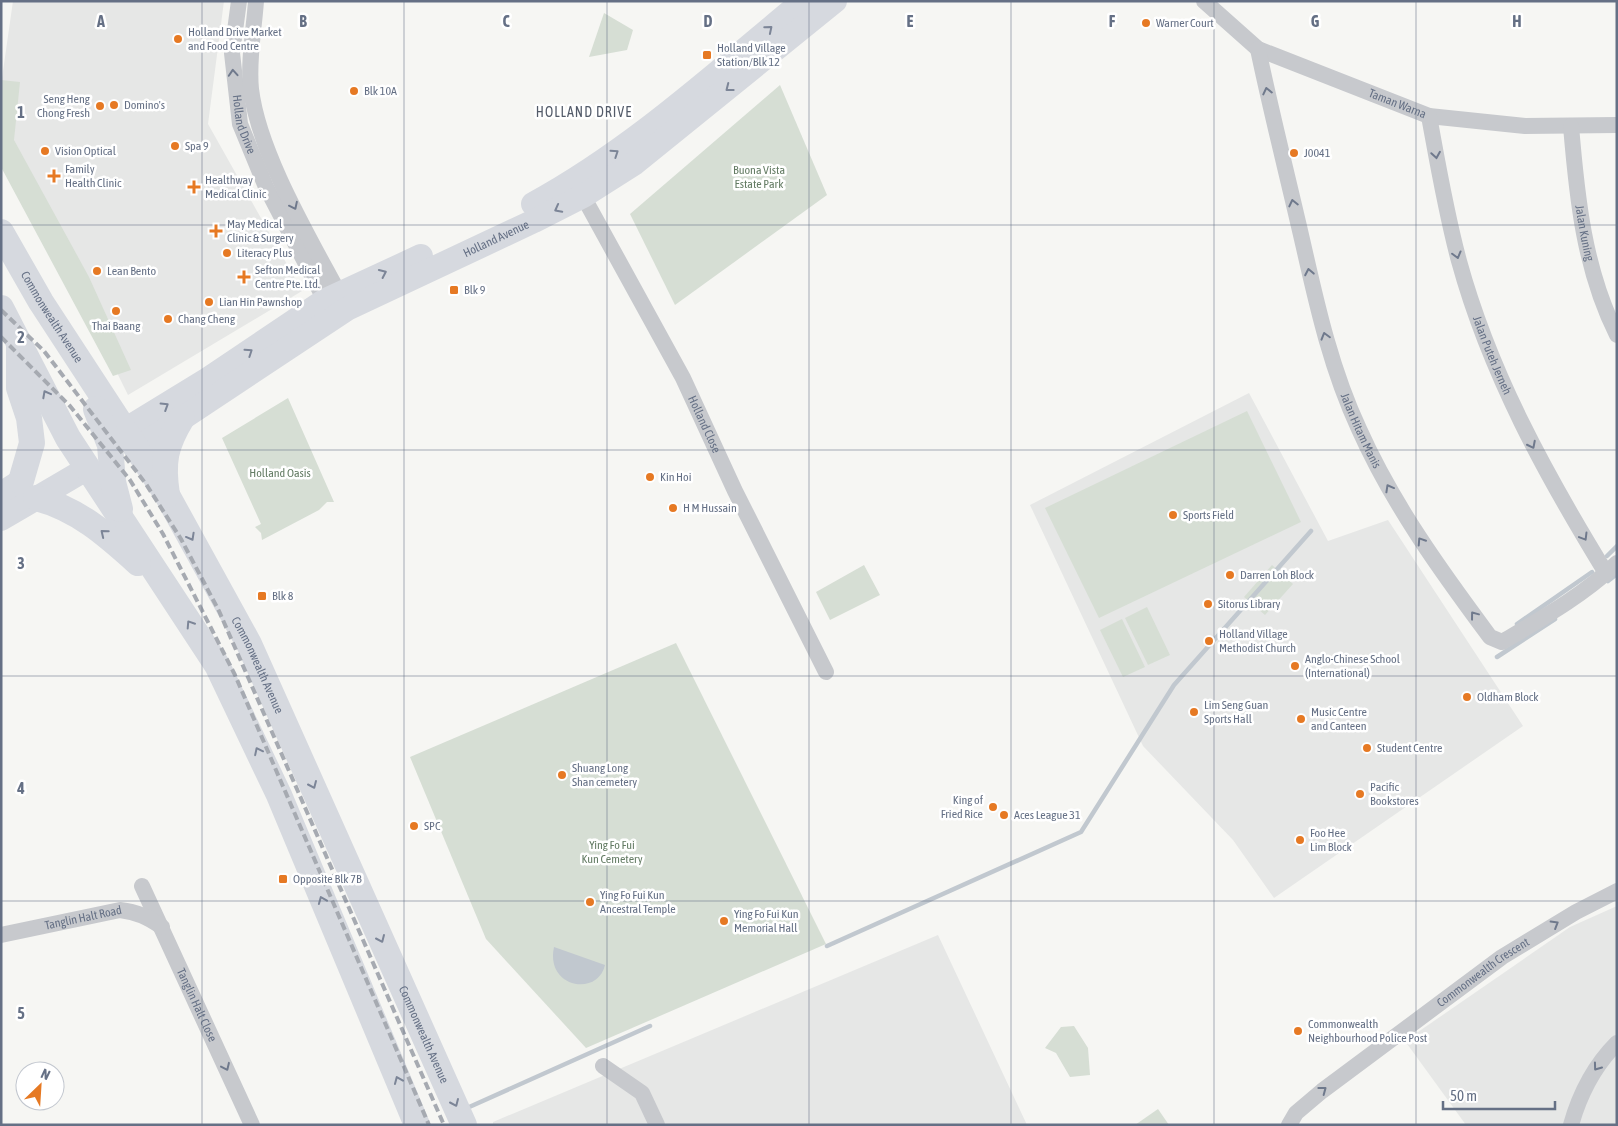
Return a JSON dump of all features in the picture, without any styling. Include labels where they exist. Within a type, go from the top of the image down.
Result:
[{"type":"main road","name":"Commonwealth Avenue","points":[[1,232],[41,302],[92,381],[96,408],[167,495],[249,644],[464,1125]]},
{"type":"main road","points":[[1,308],[68,438],[217,665],[267,770],[417,1125]]},
{"type":"main road","points":[[19,344],[19,388],[29,418],[32,443],[19,491],[71,511],[102,530],[166,589]]},
{"type":"main road","points":[[167,495],[164,473],[166,451],[182,418]]},
{"type":"main road","points":[[68,438],[123,442]]},
{"type":"main road","points":[[88,468],[123,442]]},
{"type":"main road","points":[[122,522],[114,482],[123,442]]},
{"type":"street","name":"Holland Drive","points":[[239,1],[232,53],[240,124],[266,187],[336,305]]},
{"type":"street","name":"Holland Drive","points":[[256,1],[250,66],[251,89],[258,129],[336,305]]},
{"type":"street","name":"Holland Avenue","points":[[579,188],[629,144],[803,1]]},
{"type":"street","name":"Holland Avenue","points":[[123,442],[208,379],[336,305],[635,163],[835,1]]},
{"type":"street","name":"Taman Warna","points":[[1204,1],[1258,49],[1429,116],[1492,124],[1571,126],[1617,124]]},
{"type":"street","name":"Jalan Hitam Manis","points":[[1258,49],[1313,294],[1338,378],[1377,468],[1400,509],[1442,572],[1490,637],[1502,642],[1550,613],[1612,568]]},
{"type":"street","name":"Jalan Puteh Jerneh","points":[[1429,116],[1442,194],[1459,263],[1491,356],[1546,471],[1612,568]]},
{"type":"street","name":"Jalan Kuning","points":[[1571,126],[1581,225],[1592,268],[1617,335]]},
{"type":"street","name":"Holland Close","points":[[579,188],[683,378],[736,491],[826,672]]},
{"type":"street","name":"Holland Avenue","points":[[123,442],[182,418],[336,305]]},
{"type":"street","points":[[1,518],[19,491],[88,468]]},
{"type":"street","name":"Tanglin Halt Close","points":[[142,886],[252,1125]]},
{"type":"street","name":"Commonwealth Crescent","points":[[1289,1125],[1296,1113],[1322,1091],[1502,957],[1576,912],[1617,891]]},
{"type":"street","name":"Tanglin Halt Road","points":[[1,935],[120,910],[136,912],[149,917],[162,927]]},
{"type":"street","points":[[1571,1125],[1582,1094],[1592,1074],[1617,1043]]},
{"type":"street","points":[[603,1066],[642,1093],[657,1125]]},
{"type":"shaded area","points":[[13,1],[224,1],[208,124],[302,291],[128,395],[1,138],[1,85]]},
{"type":"shaded area","name":"Anglo-Chinese School (International)","points":[[1249,393],[1328,541],[1388,520],[1523,726],[1274,898],[1233,840],[1143,746],[1030,505]]},
{"type":"shaded area","points":[[1617,906],[1617,1125],[1466,1125],[1405,1041],[1570,927]]},
{"type":"shaded area","points":[[938,935],[1027,1125],[493,1125],[493,1122]]},
{"type":"shaded area","points":[[554,947],[605,965],[600,975],[593,981],[583,984],[574,983],[564,979],[557,972],[553,961]]},
{"type":"green space","points":[[604,13],[633,30],[627,50],[589,57]]},
{"type":"green space","points":[[1,80],[20,82],[14,140],[89,277],[131,370],[113,376],[1,167]]},
{"type":"green space","name":"Buona Vista Estate Park","points":[[780,85],[827,195],[675,305],[630,214]]},
{"type":"green space","name":"Holland Oasis","points":[[288,398],[334,502],[327,502],[319,510],[262,540],[261,533],[255,527],[261,524],[222,438]]},
{"type":"green space","name":"Sports Field","points":[[1247,411],[1301,522],[1099,618],[1045,508]]},
{"type":"green space","points":[[864,565],[880,595],[830,620],[816,592]]},
{"type":"green space","points":[[1272,565],[1293,584],[1265,615],[1244,597]]},
{"type":"green space","points":[[1147,607],[1170,655],[1148,665],[1125,618]]},
{"type":"green space","points":[[1122,619],[1145,667],[1123,677],[1100,630]]},
{"type":"green space","name":"Ying Fo Fui Kun Cemetery","points":[[676,643],[826,944],[586,1048],[486,939],[410,757]]},
{"type":"green space","points":[[1074,1026],[1088,1048],[1090,1075],[1070,1077],[1056,1053],[1045,1048],[1061,1027]]},
{"type":"green space","points":[[1158,1109],[1169,1125],[1135,1125]]},
{"type":"waterway","points":[[827,946],[1081,832],[1174,685],[1311,531]]},
{"type":"waterway","points":[[1607,556],[1617,546]]},
{"type":"waterway","points":[[1517,624],[1592,572]]},
{"type":"waterway","points":[[1608,581],[1617,574]]},
{"type":"waterway","points":[[1497,657],[1555,619]]},
{"type":"waterway","points":[[467,1108],[650,1026]]},
{"type":"railway","points":[[1,310],[44,351],[146,484],[181,539],[219,611],[444,1125]]},
{"type":"railway","points":[[1,337],[70,406],[130,480],[163,534],[235,675],[429,1125]]},
{"type":"place","name":"Warner Court","points":[[1146,23]]},
{"type":"place","name":"Holland Drive Market and Food Centre","points":[[178,39]]},
{"type":"place","name":"Holland Village Station/Blk 12","points":[[707,55]]},
{"type":"place","name":"Blk 10A","points":[[354,91]]},
{"type":"place","name":"Domino's","points":[[114,105]]},
{"type":"place","name":"Seng Heng Chong Fresh","points":[[100,106]]},
{"type":"place","name":"Spa 9","points":[[175,146]]},
{"type":"place","name":"Vision Optical","points":[[45,151]]},
{"type":"place","name":"J0041","points":[[1294,153]]},
{"type":"place","name":"Family Health Clinic","points":[[54,176]]},
{"type":"place","name":"Healthway Medical Clinic","points":[[194,187]]},
{"type":"place","name":"May Medical Clinic & Surgery","points":[[216,231]]},
{"type":"place","name":"Literacy Plus","points":[[227,253]]},
{"type":"place","name":"Lean Bento","points":[[97,271]]},
{"type":"place","name":"Sefton Medical Centre Pte. Ltd.","points":[[244,277]]},
{"type":"place","name":"Blk 9","points":[[454,290]]},
{"type":"place","name":"Lian Hin Pawnshop","points":[[209,302]]},
{"type":"place","name":"Thai Baang","points":[[116,311]]},
{"type":"place","name":"Chang Cheng","points":[[168,319]]},
{"type":"place","name":"Kin Hoi","points":[[650,477]]},
{"type":"place","name":"H M Hussain","points":[[673,508]]},
{"type":"place","name":"Sports Field","points":[[1173,515]]},
{"type":"place","name":"Darren Loh Block","points":[[1230,575]]},
{"type":"place","name":"Blk 8","points":[[262,596]]},
{"type":"place","name":"Sitorus Library","points":[[1208,604]]},
{"type":"place","name":"Holland Village Methodist Church","points":[[1209,641]]},
{"type":"place","name":"Anglo-Chinese School (International)","points":[[1295,666]]},
{"type":"place","name":"Oldham Block","points":[[1467,697]]},
{"type":"place","name":"Lim Seng Guan Sports Hall","points":[[1194,712]]},
{"type":"place","name":"Music Centre and Canteen","points":[[1301,719]]},
{"type":"place","name":"Student Centre","points":[[1367,748]]},
{"type":"place","name":"Shuang Long Shan cemetery","points":[[562,775]]},
{"type":"place","name":"Pacific Bookstores","points":[[1360,794]]},
{"type":"place","name":"King of Fried Rice","points":[[993,807]]},
{"type":"place","name":"Aces League 31","points":[[1004,815]]},
{"type":"place","name":"SPC","points":[[414,826]]},
{"type":"place","name":"Foo Hee Lim Block","points":[[1300,840]]},
{"type":"place","name":"Opposite Blk 7B","points":[[283,879]]},
{"type":"place","name":"Ying Fo Fui Kun Ancestral Temple","points":[[590,902]]},
{"type":"place","name":"Ying Fo Fui Kun Memorial Hall","points":[[724,921]]},
{"type":"place","name":"Commonwealth Neighbourhood Police Post","points":[[1298,1031]]},
{"type":"district","name":"HOLLAND DRIVE","points":[[584,112]]}]
